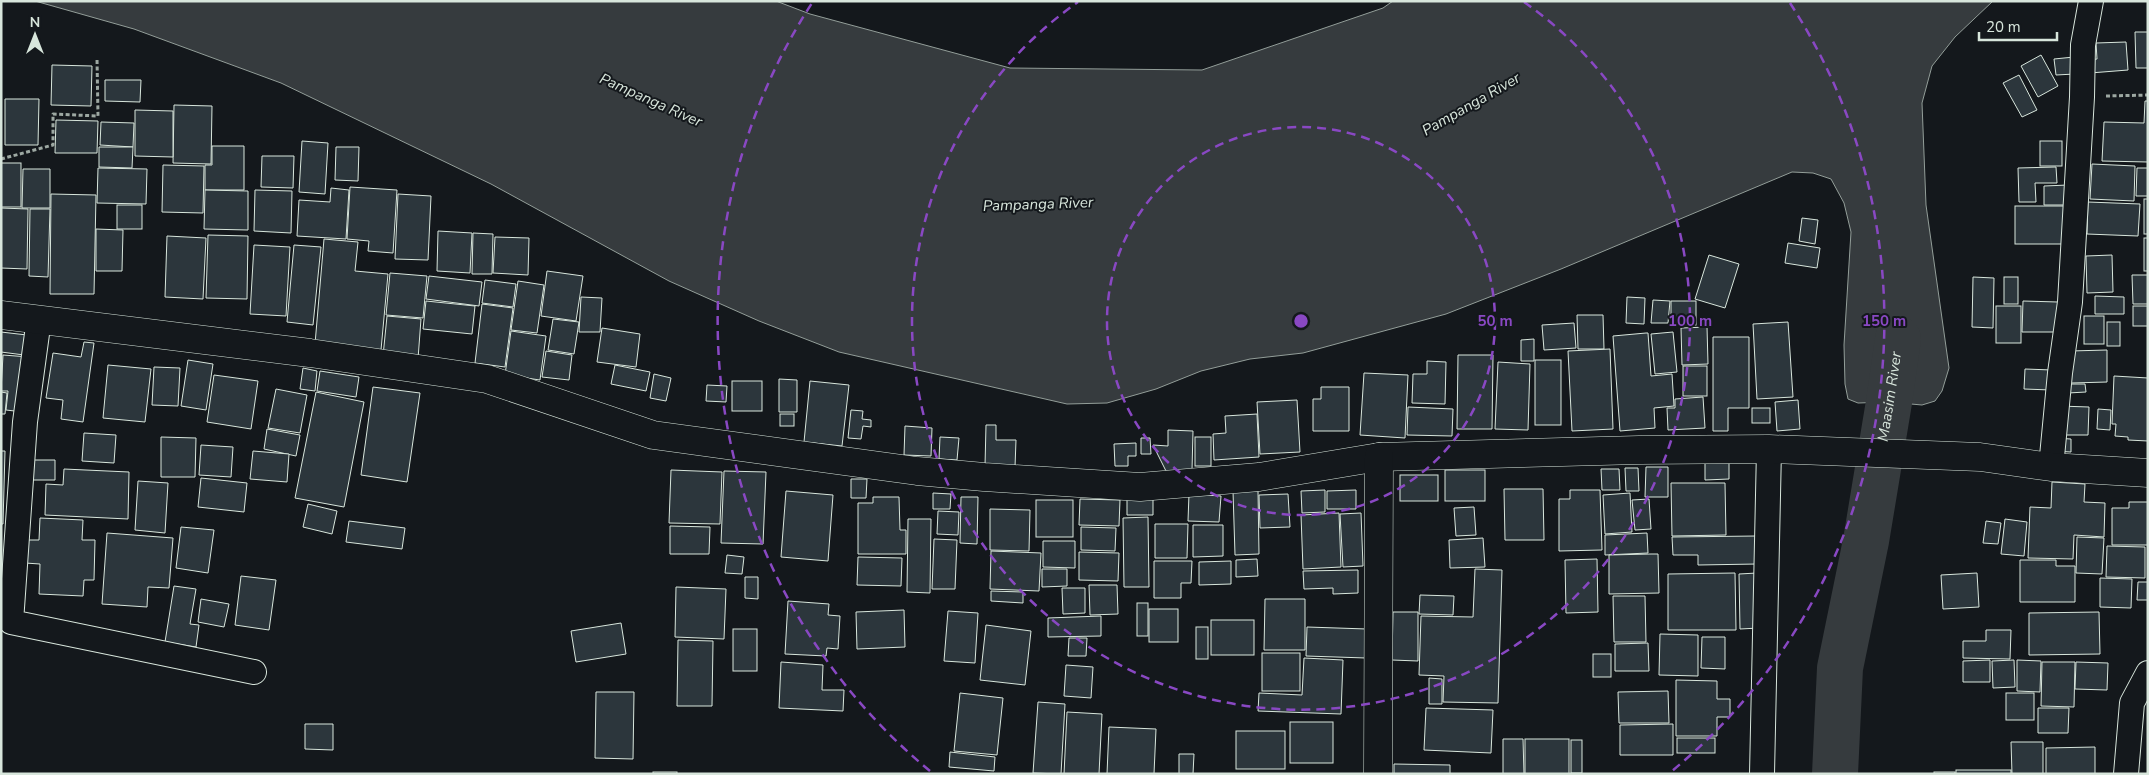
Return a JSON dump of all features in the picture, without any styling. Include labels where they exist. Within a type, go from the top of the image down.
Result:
[{"type":"street","points":[[2051,467],[2060,373],[2070,302],[2082,97],[2083,45],[2091,1]]},
{"type":"street","points":[[1,315],[310,353],[488,379],[653,435],[917,471],[1140,487],[1259,477],[1379,456],[1639,450],[1782,450],[1980,457],[2051,467],[2148,473]]},
{"type":"street","points":[[39,319],[25,422],[11,622],[254,672]]},
{"type":"street","points":[[1762,774],[1782,450]]},
{"type":"street","points":[[1378,774],[1379,456]]},
{"type":"street","points":[[2126,774],[2132,703],[2148,673]]},
{"type":"path","points":[[1,159],[53,145],[53,114],[98,116],[97,58]]},
{"type":"path","points":[[2082,97],[2148,95]]},
{"type":"water","name":"Pampanga River","points":[[35,1],[776,1],[810,14],[1010,68],[1202,70],[1383,8],[1393,1],[1993,1],[1955,37],[1932,66],[1922,103],[1926,205],[1949,368],[1942,391],[1935,401],[1922,405],[1889,402],[1858,403],[1848,399],[1845,384],[1844,345],[1851,232],[1844,203],[1831,179],[1813,173],[1792,172],[1561,269],[1446,314],[1303,353],[1250,359],[1201,371],[1156,389],[1107,403],[1067,404],[839,352],[759,321],[669,281],[491,184],[281,83],[134,29]]},
{"type":"building","points":[[2135,32],[2148,32],[2148,68],[2136,68]]},
{"type":"building","points":[[2126,42],[2128,70],[2090,73],[2089,60],[2097,59],[2096,43]]},
{"type":"building","points":[[2041,55],[2058,86],[2038,97],[2021,66]]},
{"type":"building","points":[[2074,57],[2075,74],[2056,75],[2054,59]]},
{"type":"building","points":[[52,65],[92,66],[91,106],[51,105]]},
{"type":"building","points":[[2019,75],[2037,110],[2022,117],[2003,83]]},
{"type":"building","points":[[105,80],[141,80],[140,102],[105,101]]},
{"type":"building","points":[[5,99],[39,99],[38,145],[5,145]]},
{"type":"building","points":[[2145,101],[2148,101],[2148,162],[2102,161],[2104,122],[2144,123]]},
{"type":"building","points":[[174,105],[212,106],[211,164],[173,163]]},
{"type":"building","points":[[135,110],[173,111],[173,157],[135,156]]},
{"type":"building","points":[[56,120],[98,121],[97,153],[55,153]]},
{"type":"building","points":[[101,122],[134,123],[133,147],[100,145]]},
{"type":"building","points":[[302,141],[328,143],[325,194],[299,192]]},
{"type":"building","points":[[2040,141],[2062,141],[2062,166],[2040,166]]},
{"type":"building","points":[[212,146],[244,146],[244,190],[205,190],[205,165],[212,165]]},
{"type":"building","points":[[99,147],[133,147],[132,168],[99,167]]},
{"type":"building","points":[[336,147],[359,147],[358,181],[335,180]]},
{"type":"building","points":[[262,156],[294,156],[293,188],[261,187]]},
{"type":"building","points":[[1,163],[21,163],[21,207],[1,207]]},
{"type":"building","points":[[2092,164],[2135,166],[2134,201],[2090,199]]},
{"type":"building","points":[[163,165],[204,166],[203,213],[162,212]]},
{"type":"building","points":[[2056,167],[2057,183],[2035,183],[2036,202],[2019,202],[2018,168]]},
{"type":"building","points":[[98,168],[147,169],[146,204],[97,203]]},
{"type":"building","points":[[2137,168],[2148,168],[2148,196],[2136,196]]},
{"type":"building","points":[[23,169],[50,169],[50,208],[22,208]]},
{"type":"building","points":[[2068,185],[2068,205],[2044,205],[2044,186]]},
{"type":"building","points":[[350,187],[397,190],[393,253],[368,251],[369,241],[347,239]]},
{"type":"building","points":[[331,188],[349,190],[346,239],[297,236],[299,200],[330,202]]},
{"type":"building","points":[[205,190],[248,191],[248,230],[204,229]]},
{"type":"building","points":[[255,190],[292,191],[291,233],[254,231]]},
{"type":"building","points":[[51,194],[96,195],[94,294],[50,294]]},
{"type":"building","points":[[398,194],[431,196],[428,260],[395,259]]},
{"type":"building","points":[[2144,199],[2148,199],[2148,234],[2144,234]]},
{"type":"building","points":[[2088,202],[2140,204],[2138,236],[2087,234]]},
{"type":"building","points":[[117,205],[142,205],[142,229],[117,229]]},
{"type":"building","points":[[2015,206],[2070,206],[2070,244],[2015,244]]},
{"type":"building","points":[[1,208],[28,209],[27,269],[1,268]]},
{"type":"building","points":[[30,209],[50,209],[48,277],[29,276]]},
{"type":"building","points":[[1802,218],[1818,220],[1815,244],[1799,241]]},
{"type":"building","points":[[96,229],[123,230],[122,271],[96,271]]},
{"type":"building","points":[[438,231],[472,233],[470,273],[437,271]]},
{"type":"building","points":[[473,233],[493,234],[492,274],[472,274]]},
{"type":"building","points":[[208,235],[248,236],[247,299],[206,298]]},
{"type":"building","points":[[167,236],[206,238],[203,299],[165,297]]},
{"type":"building","points":[[495,237],[529,238],[528,275],[493,273]]},
{"type":"building","points":[[2144,238],[2148,238],[2148,271],[2144,271]]},
{"type":"building","points":[[324,239],[358,242],[355,271],[388,274],[381,350],[315,344]]},
{"type":"building","points":[[1788,243],[1820,248],[1817,268],[1785,263]]},
{"type":"building","points":[[254,245],[290,247],[286,316],[250,314]]},
{"type":"building","points":[[294,245],[321,247],[313,325],[287,322]]},
{"type":"building","points":[[1709,255],[1739,264],[1725,308],[1695,299]]},
{"type":"building","points":[[2112,255],[2113,292],[2087,293],[2086,256]]},
{"type":"building","points":[[547,271],[583,276],[576,321],[541,316]]},
{"type":"building","points":[[390,273],[427,276],[423,318],[386,315]]},
{"type":"building","points":[[2132,275],[2148,275],[2148,304],[2133,304]]},
{"type":"building","points":[[429,276],[482,282],[479,306],[426,299]]},
{"type":"building","points":[[1973,277],[1994,278],[1993,328],[1972,327]]},
{"type":"building","points":[[2004,277],[2018,277],[2018,304],[2004,304]]},
{"type":"building","points":[[485,280],[516,284],[513,307],[482,303]]},
{"type":"building","points":[[518,281],[544,285],[537,333],[511,330]]},
{"type":"building","points":[[2095,296],[2124,297],[2124,314],[2095,314]]},
{"type":"building","points":[[581,297],[602,298],[600,332],[579,332]]},
{"type":"building","points":[[1627,297],[1645,298],[1644,324],[1626,323]]},
{"type":"building","points":[[1653,300],[1670,301],[1668,323],[1651,323]]},
{"type":"building","points":[[426,301],[475,306],[472,334],[423,329]]},
{"type":"building","points":[[1671,301],[1696,301],[1696,325],[1671,325]]},
{"type":"building","points":[[2023,301],[2058,302],[2057,332],[2022,332]]},
{"type":"building","points":[[482,304],[513,308],[505,367],[475,363]]},
{"type":"building","points":[[1996,306],[2021,306],[2021,343],[1996,343]]},
{"type":"building","points":[[2133,306],[2148,306],[2148,326],[2133,326]]},
{"type":"building","points":[[1577,315],[1603,315],[1604,349],[1578,349]]},
{"type":"building","points":[[387,316],[421,319],[418,359],[383,356]]},
{"type":"building","points":[[2084,316],[2104,316],[2104,344],[2084,344]]},
{"type":"building","points":[[553,319],[579,322],[574,354],[548,350]]},
{"type":"building","points":[[1788,322],[1793,397],[1757,399],[1753,324]]},
{"type":"building","points":[[2107,322],[2120,322],[2120,346],[2107,346]]},
{"type":"building","points":[[1574,323],[1576,348],[1544,350],[1542,325]]},
{"type":"building","points":[[1707,327],[1708,364],[1682,365],[1681,328]]},
{"type":"building","points":[[602,328],[640,334],[636,367],[597,362]]},
{"type":"building","points":[[511,331],[546,336],[540,380],[505,375]]},
{"type":"building","points":[[1,332],[27,335],[24,355],[1,352]]},
{"type":"building","points":[[1673,332],[1677,372],[1655,374],[1651,334]]},
{"type":"building","points":[[1648,333],[1651,376],[1672,374],[1674,406],[1654,408],[1655,428],[1620,431],[1613,336]]},
{"type":"building","points":[[1713,337],[1749,337],[1749,408],[1728,408],[1728,431],[1713,431]]},
{"type":"building","points":[[1534,339],[1534,361],[1521,361],[1521,340]]},
{"type":"building","points":[[84,342],[94,343],[83,422],[61,419],[63,400],[46,398],[53,353],[81,357]]},
{"type":"building","points":[[1610,349],[1613,429],[1572,431],[1568,351]]},
{"type":"building","points":[[2107,350],[2107,382],[2071,383],[2070,351]]},
{"type":"building","points":[[546,351],[572,355],[569,380],[542,377]]},
{"type":"building","points":[[3,355],[29,357],[23,412],[6,410],[8,391],[1,391]]},
{"type":"building","points":[[1458,355],[1493,355],[1492,429],[1457,429]]},
{"type":"building","points":[[188,360],[213,364],[206,410],[181,406]]},
{"type":"building","points":[[1535,360],[1561,360],[1561,425],[1535,425]]},
{"type":"building","points":[[1427,361],[1446,362],[1445,404],[1412,403],[1413,374],[1427,374]]},
{"type":"building","points":[[1498,362],[1530,364],[1528,430],[1495,429]]},
{"type":"building","points":[[108,365],[151,369],[145,422],[103,418]]},
{"type":"building","points":[[615,365],[650,372],[646,391],[611,384]]},
{"type":"building","points":[[1683,366],[1707,366],[1707,396],[1683,396]]},
{"type":"building","points":[[154,367],[180,368],[178,406],[152,405]]},
{"type":"building","points":[[303,368],[317,371],[315,391],[300,389]]},
{"type":"building","points":[[2025,369],[2052,370],[2051,390],[2024,389]]},
{"type":"building","points":[[320,371],[359,377],[356,397],[317,391]]},
{"type":"building","points":[[1364,373],[1408,375],[1405,438],[1360,435]]},
{"type":"building","points":[[654,374],[671,378],[666,401],[650,398]]},
{"type":"building","points":[[214,375],[258,381],[251,429],[207,422]]},
{"type":"building","points":[[2114,376],[2148,378],[2148,441],[2128,440],[2128,437],[2115,436],[2116,424],[2112,424]]},
{"type":"building","points":[[779,379],[797,380],[797,412],[779,412]]},
{"type":"building","points":[[732,381],[762,381],[762,411],[732,411]]},
{"type":"building","points":[[810,381],[849,385],[842,446],[804,442]]},
{"type":"building","points":[[2068,384],[2085,384],[2086,392],[2068,393]]},
{"type":"building","points":[[707,385],[727,386],[726,402],[706,401]]},
{"type":"building","points":[[373,387],[420,393],[407,482],[361,475]]},
{"type":"building","points":[[1321,387],[1349,387],[1349,431],[1313,431],[1313,399],[1321,399]]},
{"type":"building","points":[[276,389],[307,395],[300,433],[268,428]]},
{"type":"building","points":[[1,392],[7,393],[5,414],[1,414]]},
{"type":"building","points":[[316,392],[364,402],[344,507],[295,498]]},
{"type":"building","points":[[1703,397],[1705,428],[1668,430],[1667,408],[1675,408],[1675,399]]},
{"type":"building","points":[[1297,400],[1300,452],[1260,454],[1257,402]]},
{"type":"building","points":[[1798,400],[1800,429],[1777,431],[1775,402]]},
{"type":"building","points":[[2059,406],[2089,407],[2088,435],[2058,435]]},
{"type":"building","points":[[1408,407],[1453,409],[1452,436],[1407,435]]},
{"type":"building","points":[[1752,408],[1770,408],[1770,423],[1752,423]]},
{"type":"building","points":[[2098,409],[2111,410],[2110,430],[2097,429]]},
{"type":"building","points":[[851,410],[863,411],[862,419],[871,420],[871,427],[863,426],[861,439],[848,438]]},
{"type":"building","points":[[780,414],[794,414],[794,426],[780,426]]},
{"type":"building","points":[[1257,414],[1259,457],[1214,460],[1213,434],[1226,433],[1225,416]]},
{"type":"building","points":[[986,425],[996,425],[996,440],[1016,440],[1015,467],[985,466]]},
{"type":"building","points":[[905,426],[932,428],[931,456],[904,455]]},
{"type":"building","points":[[267,429],[300,435],[296,456],[264,449]]},
{"type":"building","points":[[1168,430],[1193,431],[1192,470],[1166,471],[1153,445],[1168,446]]},
{"type":"building","points":[[84,433],[116,435],[114,463],[82,461]]},
{"type":"building","points":[[161,437],[196,438],[195,477],[161,477]]},
{"type":"building","points":[[940,437],[959,438],[957,460],[939,459]]},
{"type":"building","points":[[1195,437],[1211,437],[1211,466],[1195,466]]},
{"type":"building","points":[[1141,438],[1150,438],[1151,454],[1141,454]]},
{"type":"building","points":[[2054,438],[2071,439],[2071,452],[2054,451]]},
{"type":"building","points":[[1136,443],[1136,456],[1128,456],[1128,466],[1115,466],[1114,444]]},
{"type":"building","points":[[201,445],[233,447],[231,477],[199,475]]},
{"type":"building","points":[[1,451],[5,451],[3,524],[1,524]]},
{"type":"building","points":[[253,451],[289,454],[287,482],[250,479]]},
{"type":"building","points":[[34,460],[55,460],[55,480],[33,480]]},
{"type":"building","points":[[1729,461],[1729,479],[1705,480],[1705,462]]},
{"type":"building","points":[[1646,467],[1668,467],[1668,497],[1645,497]]},
{"type":"building","points":[[1625,468],[1638,468],[1639,491],[1626,491]]},
{"type":"building","points":[[64,469],[129,472],[128,519],[45,515],[46,484],[63,485]]},
{"type":"building","points":[[1601,469],[1619,469],[1620,490],[1602,490]]},
{"type":"building","points":[[671,470],[722,472],[720,524],[669,523]]},
{"type":"building","points":[[1445,470],[1485,470],[1485,501],[1445,501]]},
{"type":"building","points":[[724,471],[766,472],[763,544],[721,543]]},
{"type":"building","points":[[1400,475],[1438,475],[1438,501],[1400,501]]},
{"type":"building","points":[[201,478],[247,483],[244,512],[198,507]]},
{"type":"building","points":[[851,479],[867,479],[866,498],[851,498]]},
{"type":"building","points":[[138,481],[168,483],[165,533],[135,530]]},
{"type":"building","points":[[2052,482],[2085,484],[2084,502],[2105,503],[2104,537],[2074,535],[2073,559],[2028,558],[2030,507],[2051,508]]},
{"type":"building","points":[[1671,483],[1725,483],[1726,535],[1672,536]]},
{"type":"building","points":[[1504,489],[1543,489],[1544,540],[1505,540]]},
{"type":"building","points":[[1325,490],[1325,512],[1302,513],[1301,491]]},
{"type":"building","points":[[1356,490],[1356,509],[1327,509],[1327,491]]},
{"type":"building","points":[[1570,490],[1600,490],[1602,550],[1559,551],[1559,499],[1570,499]]},
{"type":"building","points":[[786,491],[833,495],[828,561],[781,557]]},
{"type":"building","points":[[1233,491],[1258,491],[1259,554],[1235,555]]},
{"type":"building","points":[[933,493],[951,494],[950,509],[933,509]]},
{"type":"building","points":[[1630,493],[1632,532],[1605,534],[1603,495]]},
{"type":"building","points":[[1189,494],[1221,496],[1219,522],[1188,521]]},
{"type":"building","points":[[1288,494],[1290,527],[1260,528],[1259,495]]},
{"type":"building","points":[[873,497],[899,497],[900,530],[906,530],[906,554],[858,554],[858,503],[873,503]]},
{"type":"building","points":[[961,497],[978,497],[977,544],[960,543]]},
{"type":"building","points":[[1153,498],[1153,515],[1127,515],[1127,499]]},
{"type":"building","points":[[1080,499],[1120,500],[1119,526],[1079,525]]},
{"type":"building","points":[[1649,499],[1651,529],[1635,530],[1632,500]]},
{"type":"building","points":[[1036,500],[1073,500],[1073,537],[1036,537]]},
{"type":"building","points":[[2129,502],[2148,502],[2148,545],[2112,545],[2112,508],[2129,508]]},
{"type":"building","points":[[308,504],[337,511],[332,534],[303,527]]},
{"type":"building","points":[[1474,507],[1476,535],[1456,536],[1454,508]]},
{"type":"building","points":[[990,509],[1030,510],[1029,551],[990,550]]},
{"type":"building","points":[[938,511],[959,512],[958,535],[937,534]]},
{"type":"building","points":[[1339,513],[1341,567],[1303,569],[1301,515]]},
{"type":"building","points":[[1361,513],[1363,566],[1343,567],[1340,514]]},
{"type":"building","points":[[1148,517],[1149,587],[1124,587],[1123,518]]},
{"type":"building","points":[[40,518],[83,520],[82,540],[95,540],[94,580],[84,580],[83,596],[39,594],[40,564],[25,563],[25,540],[39,540]]},
{"type":"building","points":[[908,519],[931,519],[930,593],[907,592]]},
{"type":"building","points":[[2005,519],[2027,522],[2024,556],[2001,554]]},
{"type":"building","points":[[349,521],[405,528],[402,549],[346,542]]},
{"type":"building","points":[[1986,521],[2001,523],[1998,544],[1983,543]]},
{"type":"building","points":[[1155,524],[1188,524],[1187,558],[1155,558]]},
{"type":"building","points":[[1193,525],[1223,525],[1223,556],[1193,557]]},
{"type":"building","points":[[670,526],[710,527],[709,554],[670,554]]},
{"type":"building","points":[[181,527],[214,530],[208,573],[176,568]]},
{"type":"building","points":[[1081,527],[1116,528],[1115,551],[1081,550]]},
{"type":"building","points":[[107,533],[173,538],[169,588],[148,587],[147,607],[102,604]]},
{"type":"building","points":[[1647,533],[1648,553],[1605,555],[1605,535]]},
{"type":"building","points":[[1756,536],[1757,564],[1698,565],[1698,555],[1673,555],[1672,537]]},
{"type":"building","points":[[2077,537],[2104,538],[2102,574],[2076,573]]},
{"type":"building","points":[[1483,538],[1485,567],[1450,568],[1449,540]]},
{"type":"building","points":[[934,539],[957,540],[955,589],[932,589]]},
{"type":"building","points":[[1043,541],[1075,541],[1075,568],[1043,567]]},
{"type":"building","points":[[2107,546],[2145,547],[2145,578],[2106,577]]},
{"type":"building","points":[[991,551],[1041,553],[1039,591],[990,589]]},
{"type":"building","points":[[1079,552],[1119,553],[1118,581],[1079,580]]},
{"type":"building","points":[[1658,554],[1659,593],[1609,594],[1609,555]]},
{"type":"building","points":[[727,555],[744,557],[742,574],[725,573]]},
{"type":"building","points":[[858,557],[902,558],[901,586],[857,585]]},
{"type":"building","points":[[1257,559],[1258,576],[1236,577],[1236,560]]},
{"type":"building","points":[[1597,559],[1598,612],[1566,613],[1565,560]]},
{"type":"building","points":[[2020,560],[2056,560],[2056,566],[2075,566],[2075,602],[2020,602]]},
{"type":"building","points":[[1154,561],[1192,561],[1191,583],[1181,583],[1181,598],[1154,598]]},
{"type":"building","points":[[1231,561],[1231,584],[1199,585],[1199,562]]},
{"type":"building","points":[[1042,569],[1067,569],[1067,586],[1042,587]]},
{"type":"building","points":[[1475,569],[1502,570],[1498,703],[1443,702],[1444,676],[1419,675],[1421,616],[1473,617]]},
{"type":"building","points":[[1358,570],[1358,593],[1333,594],[1333,588],[1304,589],[1303,571]]},
{"type":"building","points":[[1735,573],[1736,630],[1668,630],[1668,574]]},
{"type":"building","points":[[1757,573],[1759,628],[1740,629],[1739,574]]},
{"type":"building","points":[[1977,573],[1979,607],[1943,609],[1941,575]]},
{"type":"building","points":[[241,576],[276,580],[269,630],[235,625]]},
{"type":"building","points":[[745,577],[758,577],[758,599],[745,598]]},
{"type":"building","points":[[2100,578],[2132,579],[2131,608],[2100,607]]},
{"type":"building","points":[[2138,582],[2148,582],[2148,600],[2137,600]]},
{"type":"building","points":[[1089,585],[1117,585],[1118,614],[1090,615]]},
{"type":"building","points":[[174,586],[196,589],[190,624],[199,625],[196,647],[165,642]]},
{"type":"building","points":[[676,587],[726,589],[724,639],[675,637]]},
{"type":"building","points":[[1062,588],[1085,588],[1085,613],[1063,614]]},
{"type":"building","points":[[991,591],[1023,592],[1023,603],[991,601]]},
{"type":"building","points":[[1420,595],[1454,596],[1453,615],[1419,614]]},
{"type":"building","points":[[1613,596],[1645,596],[1646,642],[1614,642]]},
{"type":"building","points":[[201,599],[229,604],[224,627],[198,622]]},
{"type":"building","points":[[1265,599],[1305,599],[1305,650],[1264,650]]},
{"type":"building","points":[[788,601],[829,604],[828,615],[840,616],[838,649],[827,648],[826,656],[785,654]]},
{"type":"building","points":[[1137,603],[1148,603],[1148,636],[1137,636]]},
{"type":"building","points":[[1149,609],[1178,609],[1178,642],[1149,642]]},
{"type":"building","points":[[904,610],[905,647],[857,649],[856,612]]},
{"type":"building","points":[[948,611],[978,613],[975,663],[944,661]]},
{"type":"building","points":[[1393,612],[1418,612],[1418,661],[1392,660]]},
{"type":"building","points":[[2099,612],[2100,654],[2029,655],[2029,613]]},
{"type":"building","points":[[1101,616],[1101,636],[1048,637],[1048,618]]},
{"type":"building","points":[[1211,620],[1254,620],[1254,655],[1211,655]]},
{"type":"building","points":[[621,623],[626,654],[576,662],[571,631]]},
{"type":"building","points":[[986,625],[1031,631],[1025,685],[980,680]]},
{"type":"building","points":[[1196,627],[1208,627],[1208,659],[1196,659]]},
{"type":"building","points":[[1307,627],[1367,629],[1366,658],[1306,656]]},
{"type":"building","points":[[733,629],[757,629],[757,671],[733,671]]},
{"type":"building","points":[[1986,630],[2011,630],[2010,659],[1963,658],[1963,641],[1986,641]]},
{"type":"building","points":[[1660,634],[1698,635],[1698,676],[1659,675]]},
{"type":"building","points":[[1702,637],[1725,637],[1725,669],[1701,668]]},
{"type":"building","points":[[1069,638],[1087,638],[1086,656],[1068,656]]},
{"type":"building","points":[[678,640],[713,641],[712,706],[677,706]]},
{"type":"building","points":[[1648,643],[1649,671],[1615,671],[1615,644]]},
{"type":"building","points":[[1262,653],[1300,653],[1300,691],[1262,691]]},
{"type":"building","points":[[1593,654],[1611,654],[1611,677],[1593,677]]},
{"type":"building","points":[[1304,658],[1343,660],[1341,714],[1258,711],[1259,693],[1302,695]]},
{"type":"building","points":[[1990,660],[1990,682],[1963,682],[1963,661]]},
{"type":"building","points":[[2014,660],[2015,687],[1993,688],[1992,661]]},
{"type":"building","points":[[2017,660],[2041,661],[2040,692],[2017,691]]},
{"type":"building","points":[[781,662],[823,665],[822,690],[844,690],[843,711],[779,708]]},
{"type":"building","points":[[2042,662],[2075,662],[2074,707],[2041,706]]},
{"type":"building","points":[[2076,662],[2108,663],[2107,690],[2075,689]]},
{"type":"building","points":[[1066,665],[1093,667],[1091,698],[1064,696]]},
{"type":"building","points":[[1429,678],[1442,679],[1442,704],[1429,704]]},
{"type":"building","points":[[1676,680],[1717,681],[1717,699],[1730,699],[1730,717],[1717,717],[1717,736],[1676,736]]},
{"type":"building","points":[[1668,691],[1669,723],[1619,723],[1618,692]]},
{"type":"building","points":[[596,692],[634,692],[633,759],[595,758]]},
{"type":"building","points":[[960,693],[1003,698],[997,755],[954,751]]},
{"type":"building","points":[[2006,693],[2034,693],[2034,720],[2006,720]]},
{"type":"building","points":[[1038,702],[1065,704],[1061,774],[1033,773]]},
{"type":"building","points":[[1426,708],[1493,710],[1491,753],[1424,750]]},
{"type":"building","points":[[2038,708],[2069,708],[2068,733],[2038,733]]},
{"type":"building","points":[[1067,712],[1102,714],[1099,774],[1064,774]]},
{"type":"building","points":[[1290,722],[1333,722],[1333,763],[1290,763]]},
{"type":"building","points":[[305,724],[333,724],[333,750],[305,749]]},
{"type":"building","points":[[1673,724],[1673,755],[1620,755],[1620,725]]},
{"type":"building","points":[[1109,727],[1156,729],[1154,774],[1107,774]]},
{"type":"building","points":[[1236,731],[1285,731],[1285,769],[1236,769]]},
{"type":"building","points":[[1677,738],[1715,738],[1715,753],[1677,753]]},
{"type":"building","points":[[1503,739],[1523,739],[1524,774],[1503,774]]},
{"type":"building","points":[[1525,739],[1569,739],[1569,774],[1525,774]]},
{"type":"building","points":[[1571,740],[1582,740],[1582,773],[1571,773]]},
{"type":"building","points":[[2011,742],[2043,742],[2043,774],[2012,774]]},
{"type":"building","points":[[2095,747],[2095,774],[2046,774],[2046,748]]},
{"type":"building","points":[[950,752],[995,757],[994,771],[949,767]]},
{"type":"building","points":[[1179,754],[1194,754],[1193,774],[1179,774]]},
{"type":"building","points":[[1394,764],[1450,765],[1450,774],[1394,774]]},
{"type":"building","points":[[1956,770],[2011,770],[2011,774],[1956,774]]},
{"type":"building","points":[[653,772],[677,772],[677,774],[653,774]]},
{"type":"building","points":[[1934,772],[1955,772],[1955,774],[1934,774]]},
{"type":"waterway","name":"Maasim River","points":[[1835,774],[1840,668],[1866,541],[1898,339]]}]
